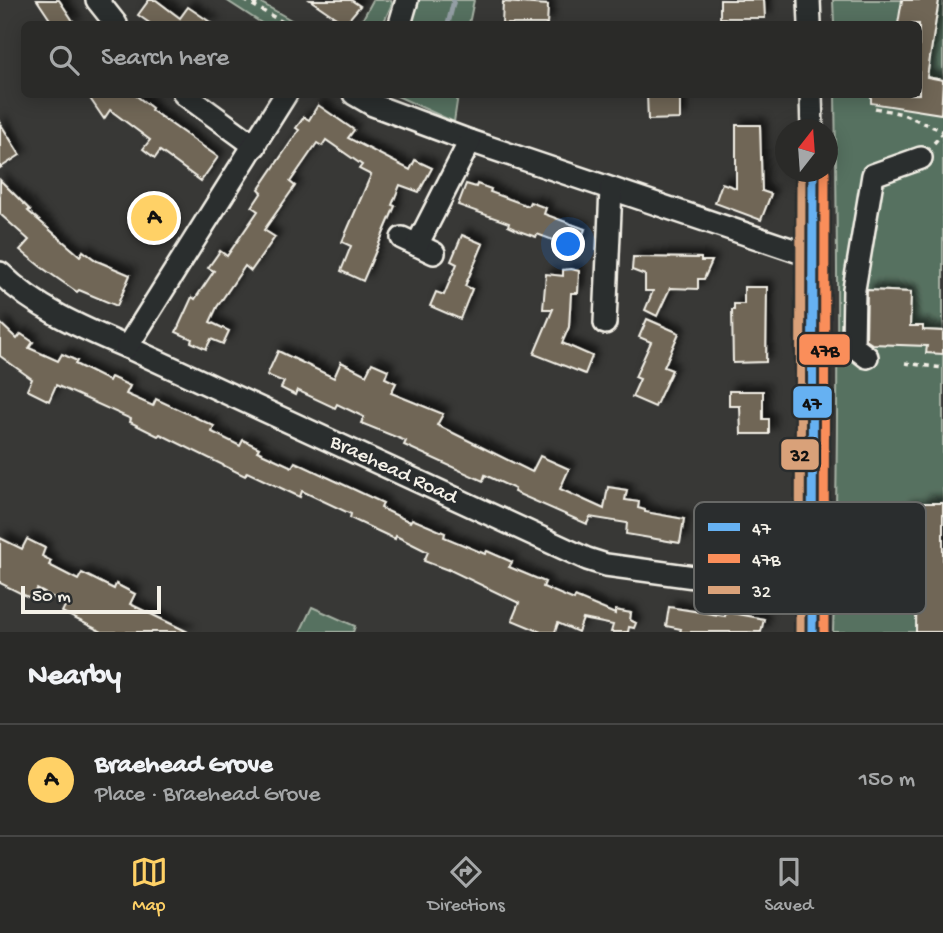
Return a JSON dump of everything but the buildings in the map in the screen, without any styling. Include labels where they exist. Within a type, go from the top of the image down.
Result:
[{"type":"street","points":[[97,0],[114,21]]},
{"type":"street","points":[[401,21],[407,0]]},
{"type":"street","points":[[809,0],[810,21]]},
{"type":"street","points":[[189,98],[255,146]]},
{"type":"street","points":[[127,347],[284,98]]},
{"type":"street","points":[[811,98],[812,119]]},
{"type":"street","points":[[375,100],[470,141],[814,257]]},
{"type":"street","points":[[417,246],[470,141]]},
{"type":"street","points":[[814,346],[860,351],[854,289],[873,175],[921,158]]},
{"type":"street","points":[[813,182],[813,502]]},
{"type":"street","points":[[605,323],[611,188]]},
{"type":"street","name":"Braehead Road","points":[[0,273],[43,306],[75,325],[587,559],[606,565],[694,577]]},
{"type":"street","points":[[812,614],[812,632]]},
{"type":"path","points":[[244,0],[280,21]]},
{"type":"path","points":[[254,7],[258,0]]},
{"type":"path","points":[[875,108],[903,114],[943,131]]},
{"type":"path","points":[[905,363],[943,368]]},
{"type":"green space","points":[[226,0],[256,0],[293,21],[258,21]]},
{"type":"green space","points":[[373,0],[391,0],[392,4],[384,21],[362,21]]},
{"type":"green space","points":[[418,0],[474,0],[470,21],[410,21]]},
{"type":"green space","points":[[833,0],[943,0],[943,632],[833,632],[833,614],[926,614],[926,502],[836,502],[838,119],[835,119],[835,98],[922,98],[922,21],[834,21]]},
{"type":"green space","points":[[402,98],[458,98],[454,122]]},
{"type":"green space","points":[[312,607],[355,626],[353,632],[300,632]]},
{"type":"waterway","points":[[449,21],[454,0]]},
{"type":"transit line","name":"32","points":[[800,502],[801,182]]},
{"type":"transit line","name":"47","points":[[812,502],[813,182]]},
{"type":"transit line","name":"47B","points":[[824,502],[825,182]]},
{"type":"transit line","name":"32","points":[[800,614],[800,632]]},
{"type":"transit line","name":"47","points":[[812,614],[812,632]]},
{"type":"transit line","name":"47B","points":[[824,614],[824,632]]},
{"type":"place","name":"Braehead Grove","points":[[154,218]]}]
